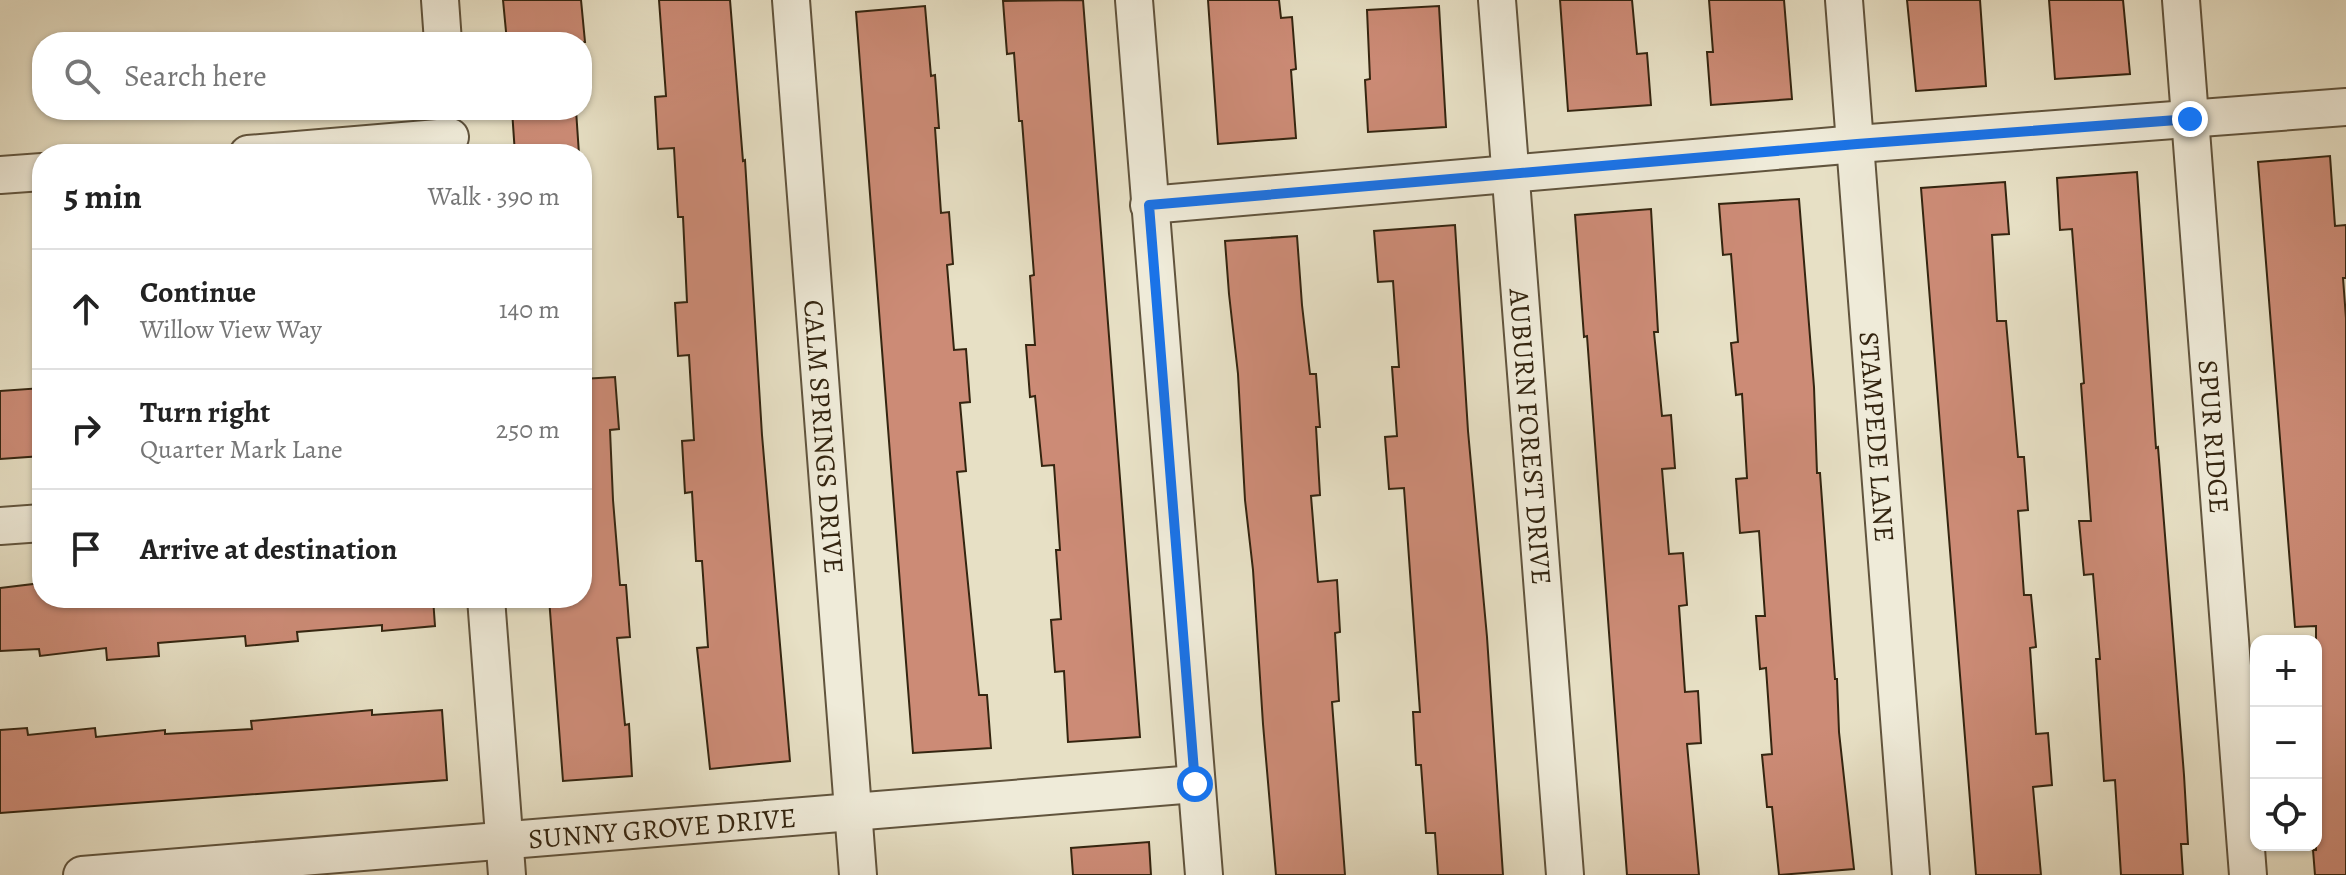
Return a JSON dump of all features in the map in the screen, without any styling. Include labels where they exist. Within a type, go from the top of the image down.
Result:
[{"type":"street","points":[[440,0],[442,32]]},
{"type":"street","name":"CALM SPRINGS DRIVE","points":[[791,0],[858,875]]},
{"type":"street","points":[[1134,0],[1204,875]]},
{"type":"street","name":"AUBURN FOREST DRIVE","points":[[1497,0],[1565,875]]},
{"type":"street","name":"STAMPEDE LANE","points":[[1844,0],[1911,875]]},
{"type":"street","name":"SPUR RIDGE","points":[[2181,0],[2248,875]]},
{"type":"street","points":[[1149,205],[1511,172],[2346,107]]},
{"type":"street","points":[[349,144],[450,134]]},
{"type":"street","points":[[0,175],[32,173]]},
{"type":"street","points":[[0,526],[32,524]]},
{"type":"street","points":[[487,608],[506,858]]},
{"type":"street","name":"SUNNY GROVE DRIVE","points":[[82,875],[506,858],[854,812],[1195,784]]},
{"type":"building","points":[[503,0],[581,0],[584,32],[506,32]]},
{"type":"building","points":[[659,0],[730,0],[790,761],[710,769],[697,648],[708,647],[702,561],[696,561],[692,492],[685,493],[682,441],[694,440],[689,355],[678,356],[675,303],[687,302],[683,217],[678,217],[674,148],[658,149],[655,97],[666,96]]},
{"type":"building","points":[[1083,0],[1140,737],[1068,742],[1064,671],[1055,672],[1051,620],[1061,619],[1054,465],[1042,466],[1035,396],[1030,397],[1026,345],[1035,345],[1030,276],[1034,275],[1022,121],[1019,121],[1014,53],[1007,54],[1003,1]]},
{"type":"building","points":[[1208,0],[1279,0],[1281,18],[1292,17],[1296,69],[1291,70],[1296,138],[1218,144]]},
{"type":"building","points":[[1560,0],[1632,0],[1637,54],[1647,53],[1651,105],[1568,111]]},
{"type":"building","points":[[1709,0],[1784,0],[1792,99],[1711,105],[1707,52],[1713,52]]},
{"type":"building","points":[[1907,0],[1980,0],[1986,86],[1916,91]]},
{"type":"building","points":[[2049,0],[2123,0],[2130,74],[2055,79]]},
{"type":"building","points":[[925,6],[931,76],[935,75],[941,213],[949,212],[953,264],[947,265],[954,350],[966,349],[970,402],[960,403],[966,471],[957,472],[979,695],[987,695],[991,748],[913,753],[856,12]]},
{"type":"building","points":[[1439,6],[1446,127],[1368,132],[1365,80],[1370,79],[1367,10]]},
{"type":"building","points":[[513,120],[577,120],[578,144],[514,144]]},
{"type":"building","points":[[2330,156],[2335,226],[2346,225],[2346,278],[2343,278],[2346,318],[2346,875],[2315,875],[2313,851],[2322,851],[2322,635],[2316,635],[2316,626],[2295,627],[2258,162]]},
{"type":"building","points":[[2137,172],[2156,448],[2184,775],[2188,844],[2181,844],[2183,875],[2121,875],[2115,780],[2104,781],[2096,659],[2100,659],[2093,574],[2084,575],[2079,521],[2091,521],[2081,384],[2084,383],[2072,229],[2060,230],[2057,178]]},
{"type":"building","points":[[2005,182],[2009,234],[1992,235],[1997,321],[2006,321],[2018,457],[2024,457],[2028,510],[2018,511],[2024,595],[2031,595],[2036,647],[2030,648],[2036,734],[2048,733],[2052,785],[2033,787],[2041,875],[1976,875],[1921,188]]},
{"type":"building","points":[[1799,199],[1814,387],[1817,473],[1820,473],[1839,732],[1854,869],[1779,875],[1772,807],[1767,807],[1762,755],[1772,754],[1766,668],[1760,669],[1756,616],[1765,616],[1759,531],[1740,533],[1736,479],[1747,478],[1742,394],[1736,395],[1731,343],[1738,342],[1731,254],[1723,255],[1719,204]]},
{"type":"building","points":[[1651,209],[1658,332],[1654,332],[1662,416],[1671,415],[1675,468],[1662,469],[1669,554],[1683,553],[1687,605],[1679,606],[1685,692],[1698,691],[1701,743],[1687,744],[1699,875],[1627,875],[1587,336],[1584,337],[1575,215]]},
{"type":"building","points":[[1455,225],[1503,875],[1438,875],[1435,833],[1426,833],[1421,765],[1416,765],[1413,712],[1420,712],[1404,488],[1389,489],[1385,437],[1397,436],[1392,367],[1399,367],[1393,281],[1378,282],[1374,231]]},
{"type":"building","points":[[1297,236],[1310,374],[1316,374],[1320,427],[1316,427],[1320,495],[1311,496],[1318,582],[1337,580],[1340,632],[1335,633],[1339,701],[1332,702],[1345,875],[1276,875],[1225,241]]},
{"type":"building","points":[[615,377],[619,429],[610,430],[613,500],[620,585],[626,585],[630,637],[617,638],[625,725],[629,724],[632,776],[563,781],[550,608],[592,608],[592,378]]},
{"type":"building","points":[[32,389],[32,457],[0,459],[0,391]]},
{"type":"building","points":[[32,584],[32,608],[434,608],[435,626],[382,631],[382,625],[297,632],[298,641],[246,646],[245,636],[158,643],[159,656],[107,660],[106,648],[40,656],[39,649],[0,651],[0,588]]},
{"type":"building","points":[[372,710],[372,715],[442,710],[447,780],[0,813],[0,730],[27,728],[28,735],[95,728],[96,737],[165,730],[165,734],[252,729],[251,721]]},
{"type":"building","points":[[1149,842],[1151,875],[1073,875],[1071,848]]},
{"type":"route","points":[[1195,784],[1149,205],[1511,172],[2190,119]]}]
